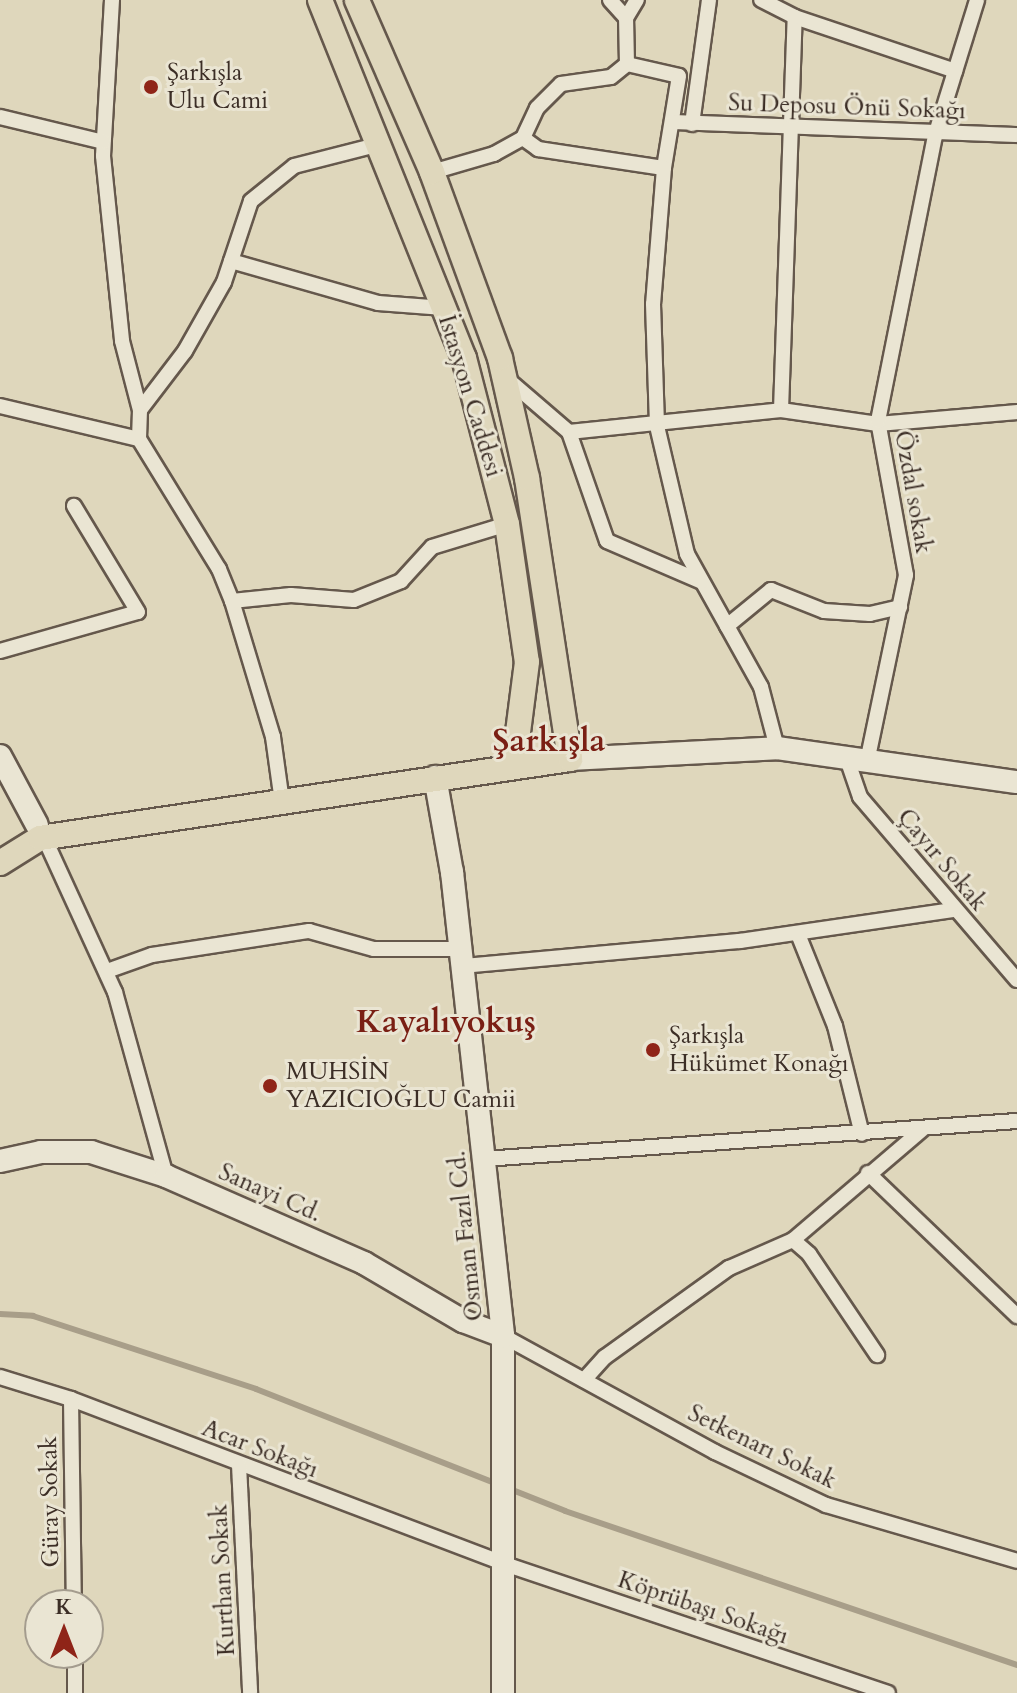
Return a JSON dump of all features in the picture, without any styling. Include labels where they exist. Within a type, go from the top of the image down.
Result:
[{"type":"main road","name":"İstasyon Caddesi","points":[[320,0],[464,358],[507,524],[527,662],[514,764]]},
{"type":"main road","name":"İstasyon Caddesi","points":[[357,0],[432,172],[504,377],[527,478],[570,759]]},
{"type":"main road","points":[[0,863],[41,831],[282,802],[514,764],[570,759]]},
{"type":"street","points":[[112,0],[103,142],[122,341],[140,410],[139,439],[219,569],[232,601],[273,737],[282,802]]},
{"type":"street","points":[[610,0],[626,18]]},
{"type":"street","points":[[627,64],[626,18],[637,0]]},
{"type":"street","points":[[692,124],[709,0]]},
{"type":"street","points":[[761,0],[795,17],[955,71]]},
{"type":"street","name":"Özdal sokak","points":[[857,760],[906,575],[878,424],[935,136],[977,0]]},
{"type":"street","points":[[781,410],[788,126],[795,17]]},
{"type":"street","points":[[432,172],[494,154],[523,138],[537,108],[561,84],[611,77],[627,64]]},
{"type":"street","points":[[627,64],[679,76],[674,122],[664,168],[653,304],[657,426],[687,554],[761,687],[777,748]]},
{"type":"street","points":[[0,117],[103,142]]},
{"type":"street","name":"Su Deposu Önü Sokağı","points":[[674,122],[935,136],[1017,135]]},
{"type":"street","points":[[523,138],[538,149],[664,168]]},
{"type":"street","points":[[140,410],[185,351],[231,261],[251,201],[294,166],[380,144]]},
{"type":"street","points":[[231,261],[378,303],[444,308]]},
{"type":"street","points":[[504,377],[569,432],[607,541],[702,582]]},
{"type":"street","points":[[0,406],[139,439]]},
{"type":"street","points":[[569,432],[657,426],[781,410],[878,424],[1017,412]]},
{"type":"street","points":[[0,651],[138,612],[74,506]]},
{"type":"street","points":[[232,601],[291,595],[354,600],[401,581],[432,547],[507,524]]},
{"type":"street","points":[[727,626],[771,590],[824,611],[870,614],[900,607]]},
{"type":"street","points":[[570,759],[777,748],[1017,782]]},
{"type":"street","points":[[0,756],[41,831],[107,971],[166,1176]]},
{"type":"street","name":"Çayır Sokak","points":[[857,760],[860,797],[953,910],[1017,980]]},
{"type":"street","name":"Osman Fazıl Cd.","points":[[435,777],[462,957],[503,1336],[503,1693]]},
{"type":"street","points":[[107,971],[152,955],[309,931],[374,949],[462,957],[798,934],[953,910]]},
{"type":"street","points":[[798,934],[835,1026],[862,1134]]},
{"type":"street","points":[[484,1159],[598,1147],[862,1134],[1017,1121]]},
{"type":"street","points":[[584,1380],[605,1357],[729,1268],[793,1240],[868,1173],[924,1129]]},
{"type":"street","name":"Sanayi Cd.","points":[[0,1161],[41,1152],[91,1152],[166,1176],[364,1263],[463,1321],[503,1336]]},
{"type":"street","points":[[868,1173],[1017,1316]]},
{"type":"street","points":[[793,1240],[809,1254],[877,1355]]},
{"type":"street","name":"Setkenarı Sokak","points":[[503,1336],[715,1452],[826,1505],[1017,1561]]},
{"type":"street","name":"Acar Sokağı","points":[[0,1377],[71,1399],[239,1465],[505,1556]]},
{"type":"street","name":"Güray Sokak","points":[[71,1399],[74,1589]]},
{"type":"street","name":"Kurthan Sokak","points":[[239,1465],[250,1693]]},
{"type":"street","name":"Köprübaşı Sokağı","points":[[505,1556],[888,1693]]},
{"type":"street","points":[[75,1669],[75,1693]]},
{"type":"waterway","points":[[0,1314],[33,1316],[256,1389],[565,1511],[1017,1665]]},
{"type":"place","name":"Şarkışla Ulu Cami","points":[[151,87]]},
{"type":"place","name":"Şarkışla Hükümet Konağı","points":[[653,1050]]},
{"type":"place","name":"MUHSİN YAZICIOĞLU Camii","points":[[270,1086]]},
{"type":"district","name":"Şarkışla","points":[[549,741]]},
{"type":"district","name":"Kayalıyokuş","points":[[446,1022]]}]
